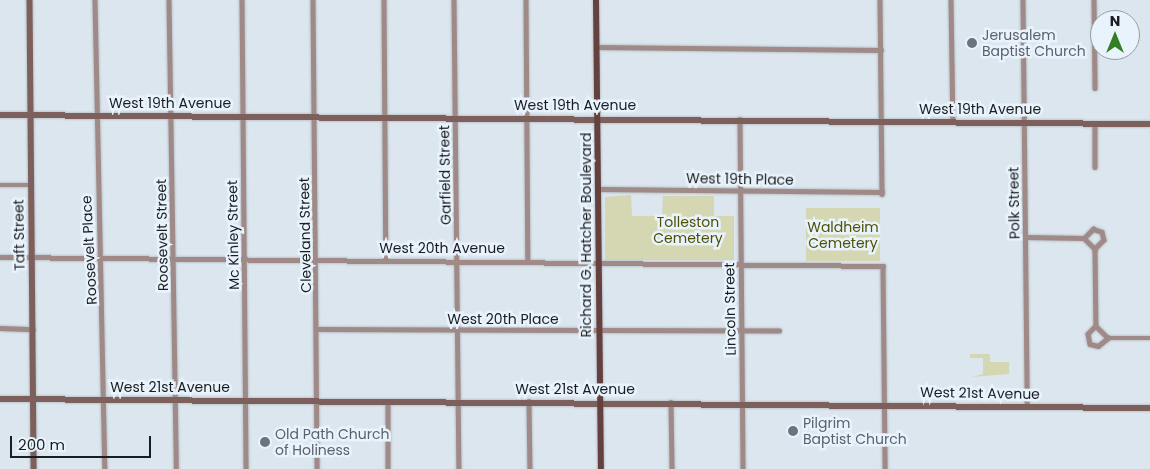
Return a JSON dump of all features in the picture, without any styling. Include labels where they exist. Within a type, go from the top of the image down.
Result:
[{"type":"main road","name":"Richard G. Hatcher Boulevard","points":[[596,0],[600,469]]},
{"type":"street","name":"Taft Street","points":[[30,0],[34,469]]},
{"type":"street","name":"Roosevelt Place","points":[[95,0],[105,469]]},
{"type":"street","name":"Roosevelt Street","points":[[169,0],[176,469]]},
{"type":"street","name":"Mc Kinley Street","points":[[242,0],[246,469]]},
{"type":"street","name":"Cleveland Street","points":[[313,0],[317,469]]},
{"type":"street","points":[[384,0],[386,259]]},
{"type":"street","name":"Garfield Street","points":[[454,0],[459,469]]},
{"type":"street","points":[[526,0],[528,260]]},
{"type":"street","points":[[880,0],[882,121]]},
{"type":"street","points":[[952,0],[953,122]]},
{"type":"street","name":"Polk Street","points":[[1023,0],[1027,406]]},
{"type":"street","points":[[1094,0],[1095,88]]},
{"type":"street","points":[[596,47],[881,50]]},
{"type":"street","name":"West 19th Avenue","points":[[0,115],[740,119],[1150,124]]},
{"type":"street","name":"Lincoln Street","points":[[740,119],[743,469]]},
{"type":"street","name":"West 19th Place","points":[[598,189],[882,193],[882,121]]},
{"type":"street","points":[[1095,123],[1095,167]]},
{"type":"street","points":[[0,185],[31,186]]},
{"type":"street","points":[[1084,238],[1093,229],[1102,232],[1104,240],[1095,249]]},
{"type":"street","points":[[1026,237],[1084,238],[1095,249],[1096,326],[1108,338]]},
{"type":"street","name":"West 20th Avenue","points":[[0,256],[457,259],[883,266],[885,405]]},
{"type":"street","points":[[1096,326],[1088,334],[1090,344],[1098,346],[1108,338],[1150,338]]},
{"type":"street","points":[[0,328],[32,329]]},
{"type":"street","name":"West 20th Place","points":[[317,329],[779,331]]},
{"type":"street","name":"West 21st Avenue","points":[[0,399],[671,402],[1150,408]]},
{"type":"street","points":[[388,401],[388,469]]},
{"type":"street","points":[[529,401],[530,469]]},
{"type":"street","points":[[671,402],[672,469]]},
{"type":"street","points":[[885,405],[885,469]]},
{"type":"green space","name":"Tolleston Cemetery","points":[[631,195],[632,216],[662,216],[663,196],[714,196],[714,216],[734,216],[734,260],[605,260],[605,197]]},
{"type":"green space","name":"Waldheim Cemetery","points":[[806,208],[880,208],[880,261],[806,261]]},
{"type":"green space","points":[[970,354],[990,354],[990,362],[1009,362],[1009,374],[972,377],[983,374],[983,358],[970,358]]},
{"type":"place","name":"Jerusalem Baptist Church","points":[[972,43]]},
{"type":"place","name":"Pilgrim Baptist Church","points":[[793,431]]},
{"type":"place","name":"Old Path Church of Holiness","points":[[265,442]]}]
